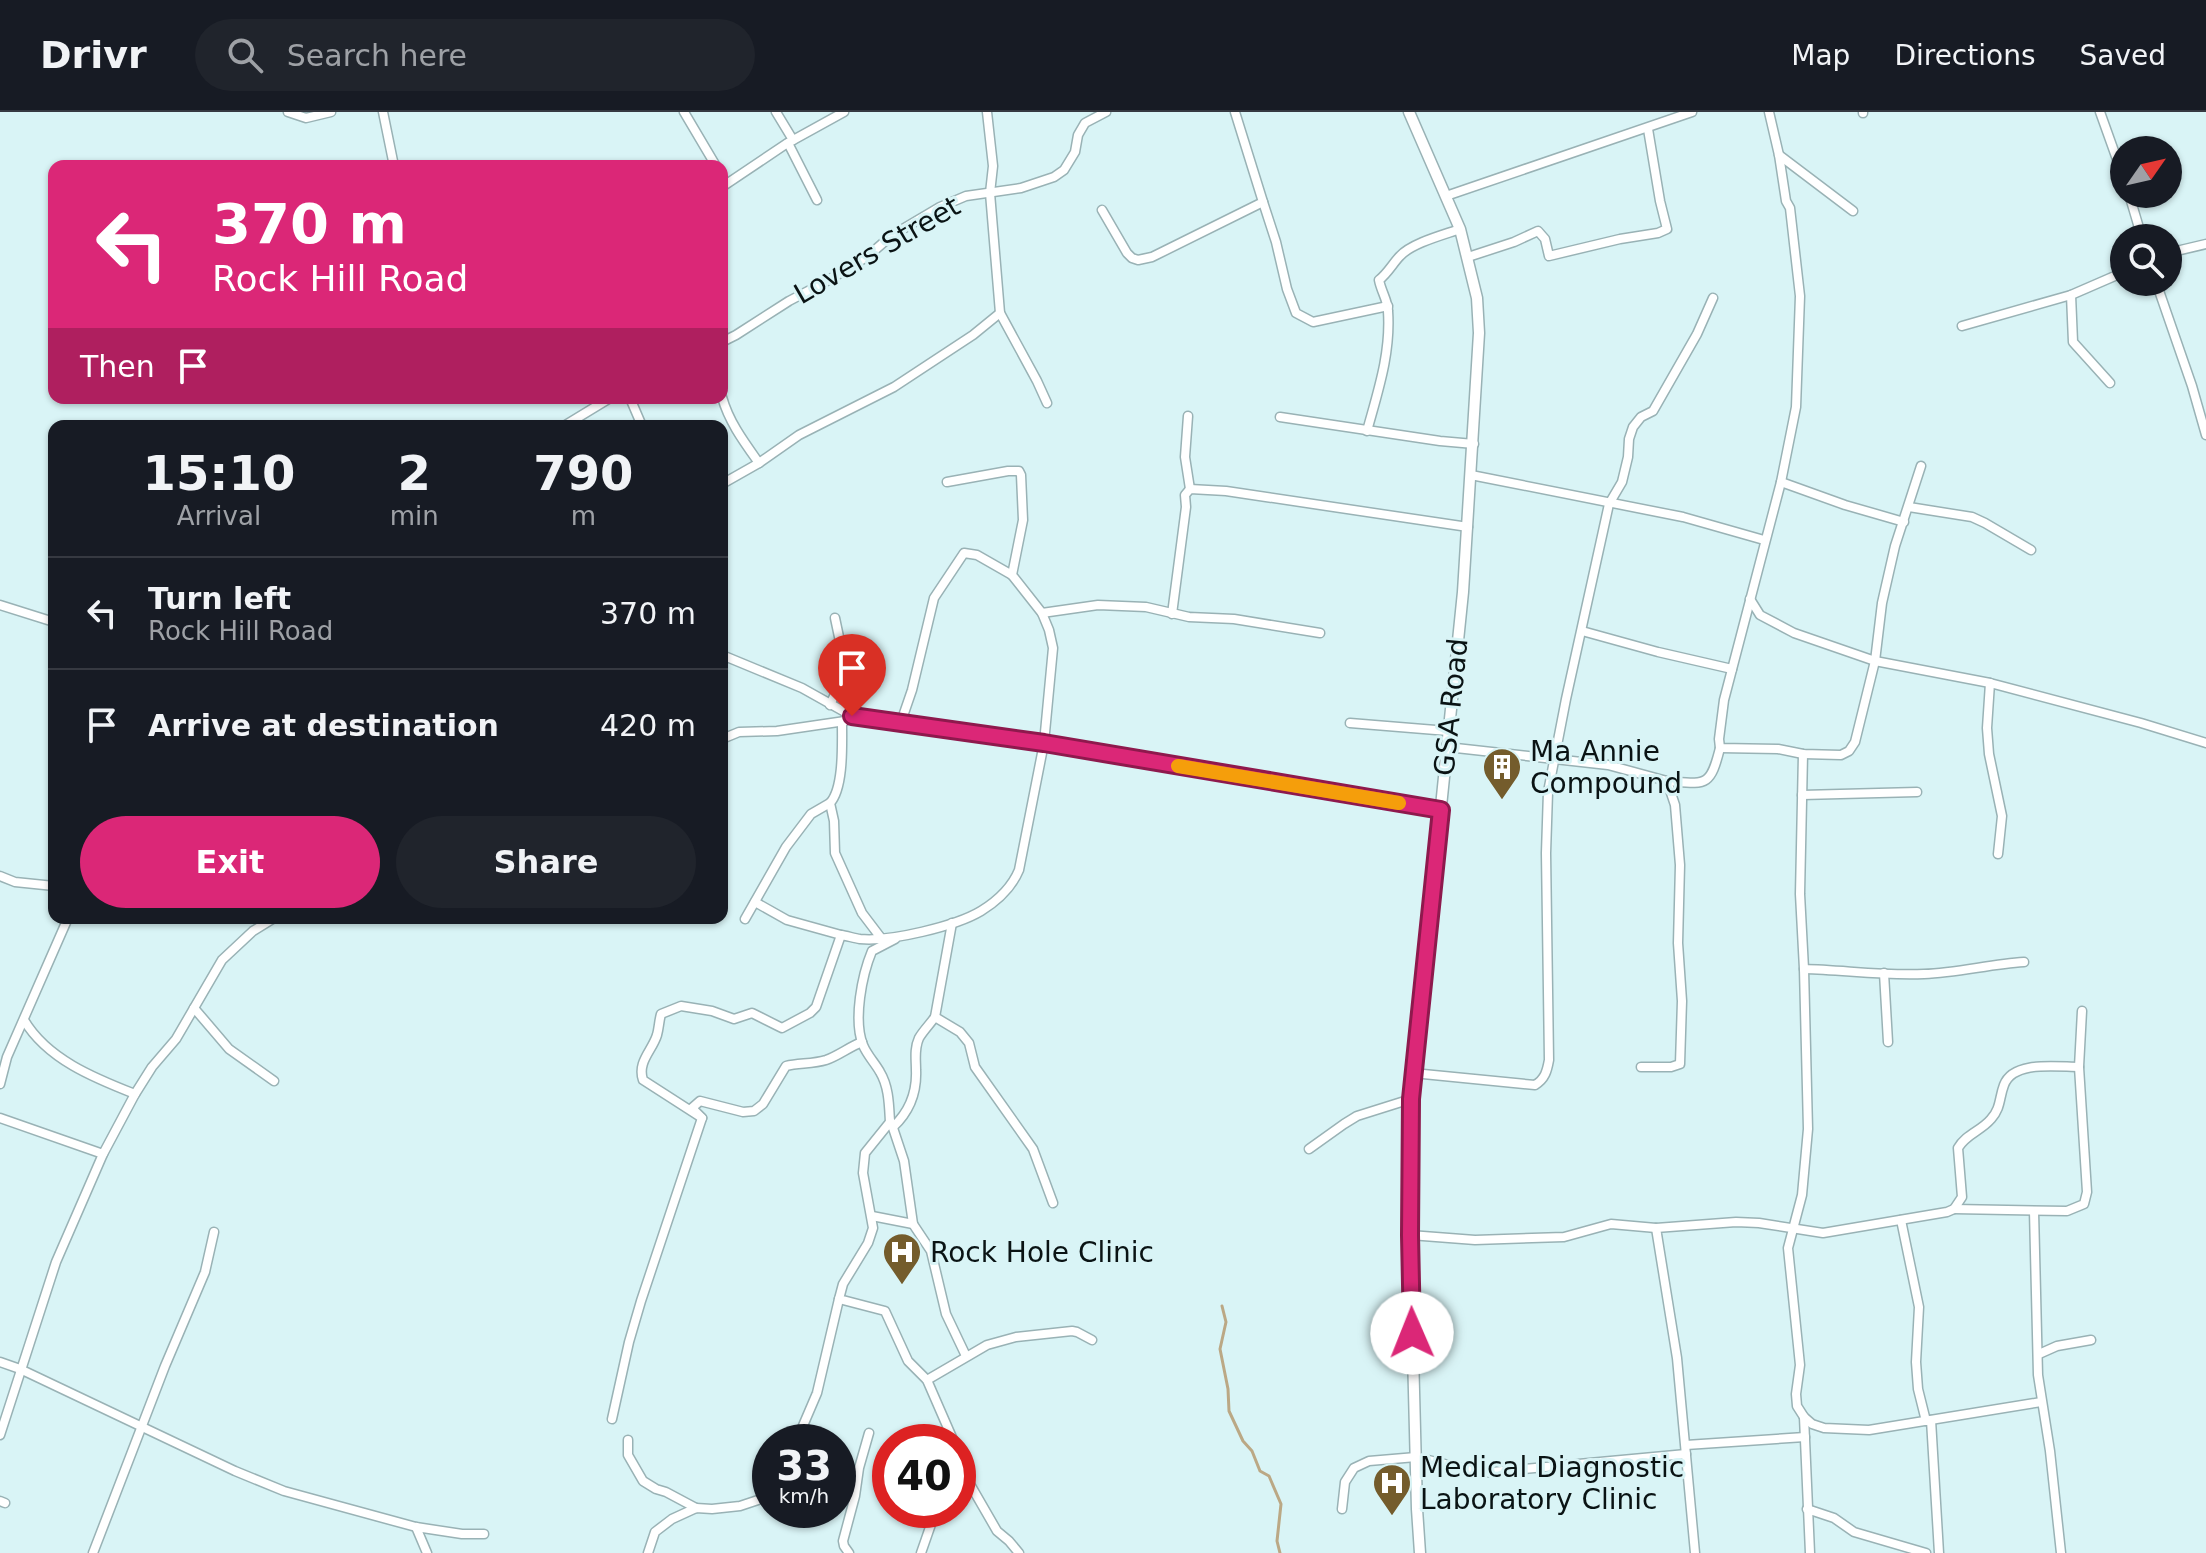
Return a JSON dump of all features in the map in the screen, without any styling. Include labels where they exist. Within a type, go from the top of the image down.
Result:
[{"type":"street","points":[[288,112],[306,118],[331,112]]},
{"type":"street","points":[[383,112],[393,160]]},
{"type":"street","points":[[684,112],[712,160]]},
{"type":"street","points":[[776,112],[817,200]]},
{"type":"street","points":[[728,179],[844,112]]},
{"type":"street","points":[[987,112],[993,166],[990,193],[1000,313],[1047,403]]},
{"type":"street","points":[[1095,114],[1106,112]]},
{"type":"street","name":"GSA Road","points":[[1409,112],[1460,229],[1477,298],[1479,333],[1468,527],[1411,1099],[1410,1235],[1420,1553]]},
{"type":"street","points":[[1446,196],[1692,112]]},
{"type":"street","points":[[1447,747],[1608,765],[1667,781],[1697,784],[1711,776],[1720,748],[1724,700],[1781,482],[1796,407],[1800,296],[1790,208],[1786,201],[1769,112]]},
{"type":"street","points":[[2100,112],[2110,140]]},
{"type":"street","points":[[1236,113],[1296,313],[1313,322],[1388,306]]},
{"type":"street","name":"Lovers Street","points":[[728,339],[868,256],[891,236],[940,207],[966,196],[1040,183],[1054,177],[1064,170],[1075,152],[1078,135],[1095,114]]},
{"type":"street","points":[[1468,257],[1538,231],[1545,239],[1549,256],[1667,229],[1648,129]]},
{"type":"street","points":[[1779,155],[1853,211]]},
{"type":"street","points":[[1102,210],[1127,253],[1138,260],[1174,248],[1263,202]]},
{"type":"street","points":[[1367,431],[1386,361],[1388,306],[1379,280],[1402,254],[1460,229]]},
{"type":"street","points":[[2182,250],[2206,244]]},
{"type":"street","points":[[1962,326],[2071,295],[2110,278]]},
{"type":"street","points":[[2071,295],[2073,342],[2110,383]]},
{"type":"street","points":[[2161,296],[2206,435]]},
{"type":"street","points":[[1413,1073],[1535,1085],[1542,1082],[1547,1073],[1546,823],[1548,792],[1566,699],[1609,504],[1622,482],[1633,427],[1641,417],[1653,411],[1697,334],[1713,298]]},
{"type":"street","points":[[728,481],[799,435],[894,387],[973,335],[1000,313]]},
{"type":"street","points":[[574,420],[600,404]]},
{"type":"street","points":[[724,404],[737,432],[759,463]]},
{"type":"street","points":[[1172,614],[1185,495],[1190,489],[1185,457],[1188,416]]},
{"type":"street","points":[[1280,417],[1474,444]]},
{"type":"street","points":[[1720,748],[1841,755],[1849,751],[1855,742],[1875,661],[1882,603],[1895,546],[1921,466]]},
{"type":"street","points":[[947,482],[1019,471],[1023,520],[1012,575]]},
{"type":"street","points":[[1471,475],[1683,517],[1764,540]]},
{"type":"street","points":[[1781,482],[1904,522]]},
{"type":"street","points":[[1190,489],[1226,491],[1468,527]]},
{"type":"street","points":[[1909,507],[1972,517],[2031,550]]},
{"type":"street","points":[[755,902],[787,920],[841,935],[861,939],[899,937],[952,923],[981,911],[1014,882],[1044,743],[1053,648],[1042,613],[1012,575],[977,555],[964,553],[934,598],[912,690],[901,722]]},
{"type":"street","points":[[1750,598],[1760,615]]},
{"type":"street","points":[[0,605],[48,620]]},
{"type":"street","points":[[1042,613],[1098,605],[1154,607],[1172,614],[1234,619],[1320,633]]},
{"type":"street","points":[[1746,615],[1760,615],[1794,633],[1875,661],[1990,683],[2206,743]]},
{"type":"street","points":[[830,705],[846,670],[835,618]]},
{"type":"street","points":[[1582,631],[1732,669]]},
{"type":"street","points":[[728,657],[802,688],[852,716],[1044,743],[1441,810]]},
{"type":"street","points":[[1990,683],[1988,741],[2002,816],[1998,854]]},
{"type":"street","points":[[728,737],[739,732],[842,723],[852,716]]},
{"type":"street","points":[[745,919],[802,825],[811,814],[834,798],[841,764],[842,723]]},
{"type":"street","points":[[1350,723],[1448,731]]},
{"type":"street","points":[[1803,754],[1800,894],[1808,1129],[1802,1195],[1788,1248],[1800,1365],[1797,1406],[1812,1424],[1834,1430],[1869,1430],[2041,1402]]},
{"type":"street","points":[[1641,1067],[1680,1064],[1680,865],[1675,805],[1667,781]]},
{"type":"street","points":[[1802,795],[1917,792]]},
{"type":"street","points":[[830,803],[835,853],[862,913],[881,938]]},
{"type":"street","points":[[0,876],[15,882],[48,885]]},
{"type":"street","points":[[804,1424],[817,1393],[843,1284],[868,1243],[873,1228],[863,1173],[865,1153],[892,1124],[904,1116],[913,1099],[919,1038],[935,1017],[952,923]]},
{"type":"street","points":[[0,1084],[7,1057],[65,924]]},
{"type":"street","points":[[0,1435],[56,1262],[103,1154],[135,1094],[152,1067],[176,1039],[222,960],[264,924]]},
{"type":"street","points":[[702,1118],[643,1080],[640,1068],[657,1034],[661,1014],[681,1006],[712,1011],[734,1019],[752,1013],[782,1028],[790,1025],[816,1007],[841,935]]},
{"type":"street","points":[[899,937],[872,951],[867,963],[859,995],[862,1042],[887,1090],[892,1124],[904,1161],[913,1224],[931,1251],[946,1314],[966,1356]]},
{"type":"street","points":[[1804,969],[1942,973],[2024,962]]},
{"type":"street","points":[[1884,973],[1888,1042]]},
{"type":"street","points":[[194,1008],[229,1049],[247,1065],[274,1081]]},
{"type":"street","points":[[1410,1235],[1475,1240],[1564,1237],[1611,1224],[1656,1228],[1736,1222],[1823,1233],[1935,1216],[1954,1209],[2067,1211],[2081,1206],[2087,1192],[2079,1067],[2082,1011]]},
{"type":"street","points":[[935,1017],[950,1025],[969,1043],[975,1067],[1033,1149],[1053,1203]]},
{"type":"street","points":[[24,1020],[31,1032],[59,1057],[92,1077],[135,1094]]},
{"type":"street","points":[[702,1118],[692,1108],[700,1101],[743,1112],[754,1111],[763,1104],[786,1066],[831,1059],[847,1047],[862,1042]]},
{"type":"street","points":[[1954,1209],[1962,1197],[1958,1148],[1965,1137],[1980,1129],[2001,1106],[2004,1083],[2013,1073],[2025,1068],[2079,1067]]},
{"type":"street","points":[[1309,1149],[1357,1116],[1411,1099]]},
{"type":"street","points":[[0,1118],[103,1154]]},
{"type":"street","points":[[612,1419],[641,1301],[702,1118]]},
{"type":"street","points":[[2034,1211],[2038,1375],[2061,1553]]},
{"type":"street","points":[[872,1216],[913,1224]]},
{"type":"street","points":[[1901,1220],[1919,1307],[1918,1389],[1929,1420],[1939,1553]]},
{"type":"street","points":[[1656,1228],[1677,1358],[1695,1553]]},
{"type":"street","points":[[93,1553],[205,1272],[214,1232]]},
{"type":"street","points":[[839,1299],[885,1311],[908,1361],[927,1380],[946,1424]]},
{"type":"street","points":[[927,1380],[987,1345],[1038,1333],[1077,1332],[1092,1340]]},
{"type":"street","points":[[2039,1354],[2057,1346],[2091,1340]]},
{"type":"street","points":[[0,1362],[284,1491],[416,1527],[484,1534]]},
{"type":"street","points":[[1804,1417],[1810,1553]]},
{"type":"street","points":[[849,1553],[843,1541],[869,1433]]},
{"type":"street","points":[[1342,1509],[1345,1482],[1354,1468],[1369,1461],[1416,1457],[1481,1473],[1805,1437]]},
{"type":"street","points":[[628,1440],[628,1455],[643,1481],[696,1508],[712,1509],[752,1502]]},
{"type":"street","points":[[976,1495],[997,1531],[1019,1553]]},
{"type":"street","points":[[648,1553],[655,1532],[672,1519],[696,1508]]},
{"type":"street","points":[[1807,1509],[1834,1518],[1854,1532],[1926,1553]]},
{"type":"street","points":[[416,1527],[427,1553]]},
{"type":"street","points":[[921,1553],[930,1528]]},
{"type":"waterway","points":[[1222,1306],[1226,1322],[1220,1349],[1229,1411],[1260,1471],[1269,1476],[1281,1504],[1277,1541],[1280,1553]]},
{"type":"slow traffic","points":[[1178,766],[1399,803]]},
{"type":"place","name":"Ma Annie Compound","points":[[1502,801]]},
{"type":"place","name":"Rock Hole Clinic","points":[[902,1286]]},
{"type":"place","name":"Medical Diagnostic Laboratory Clinic","points":[[1392,1517]]},
{"type":"route","points":[[852,716],[1044,743],[1441,810],[1411,1099],[1412,1333]]}]
